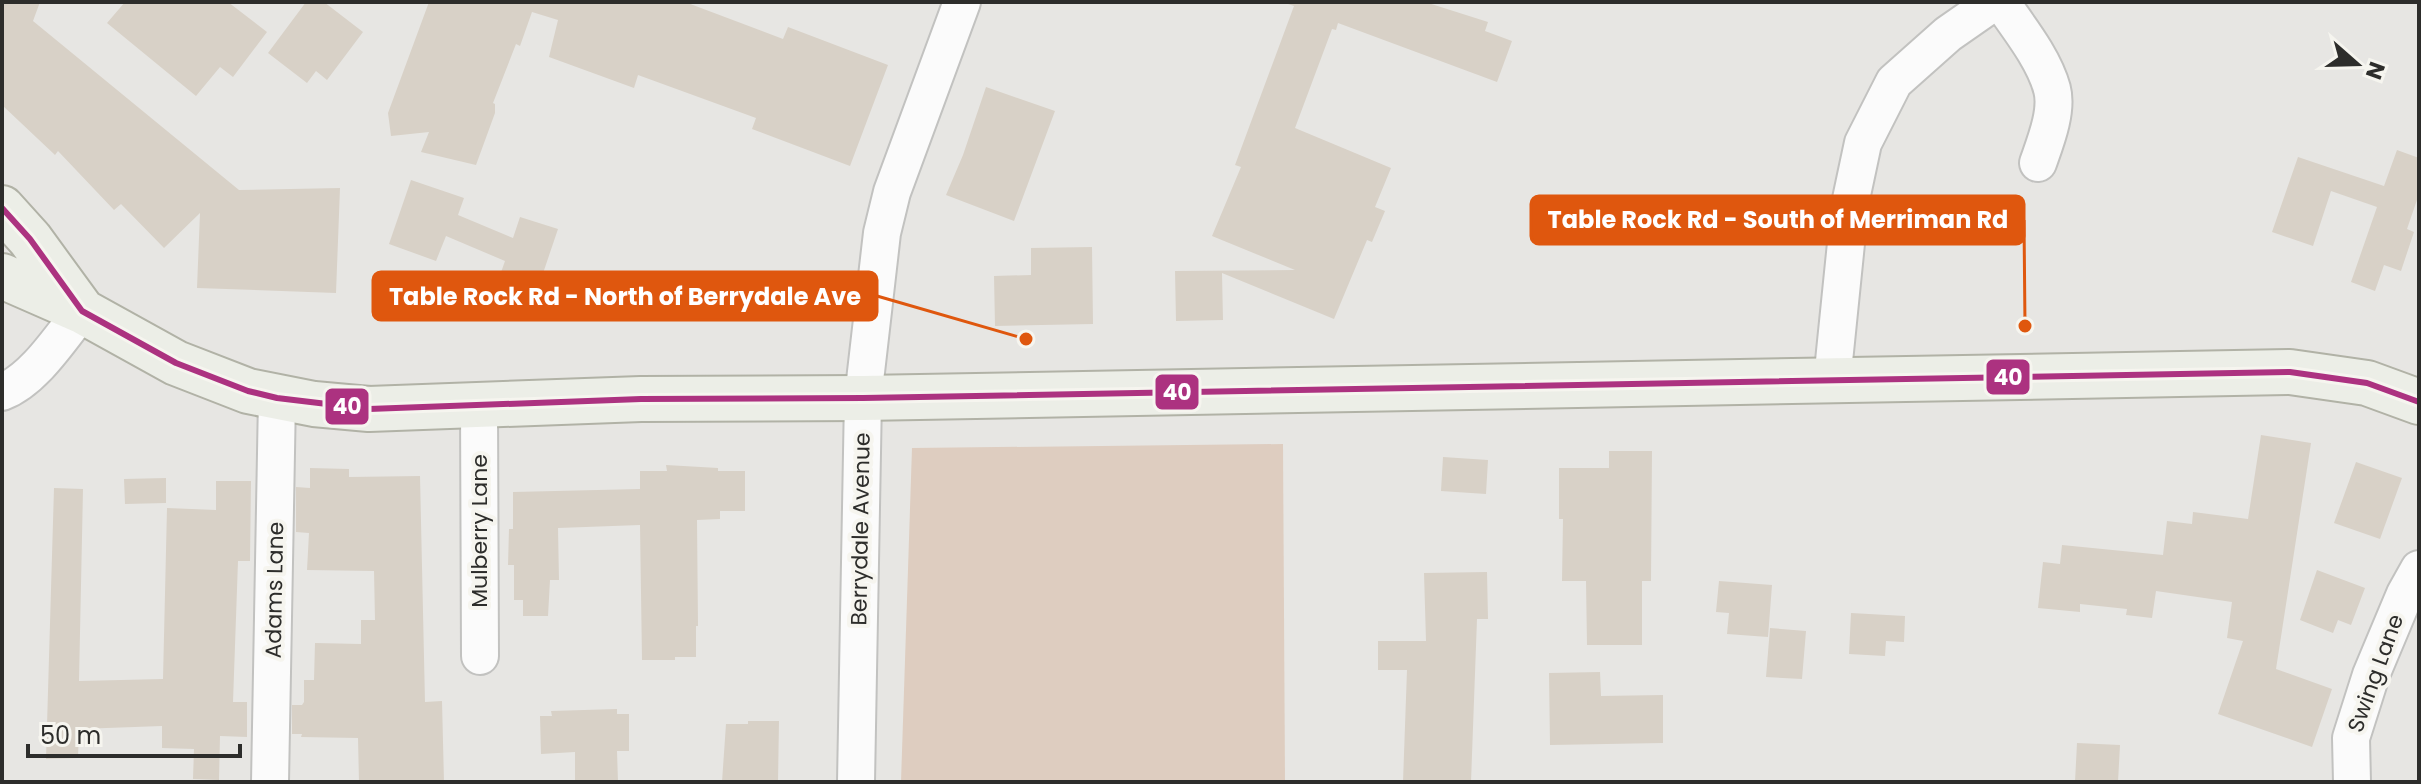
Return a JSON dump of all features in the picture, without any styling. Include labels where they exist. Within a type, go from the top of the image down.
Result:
[{"type":"main road","points":[[2,208],[30,239],[82,311]]},
{"type":"main road","points":[[2,276],[82,311],[176,363],[248,391],[314,404],[369,409],[641,399],[863,398],[2290,372],[2367,383],[2419,402]]},
{"type":"street","name":"Berrydale Avenue","points":[[856,782],[863,398],[882,233],[892,192],[962,2]]},
{"type":"street","points":[[1832,381],[1850,204],[1863,143],[1894,82],[1948,34],[1994,2]]},
{"type":"street","points":[[2001,2],[2035,51],[2053,91],[2050,128],[2038,163]]},
{"type":"street","points":[[2,392],[12,388],[40,363],[82,311]]},
{"type":"street","name":"Adams Lane","points":[[270,782],[277,398]]},
{"type":"street","name":"Mulberry Lane","points":[[479,406],[480,656]]},
{"type":"street","name":"Swing Lane","points":[[2352,782],[2351,738],[2371,675],[2399,607],[2419,569]]},
{"type":"shaded area","points":[[1283,444],[1285,782],[901,782],[912,448]]},
{"type":"building","points":[[2,2],[40,2],[33,21],[239,190],[340,188],[336,293],[197,288],[200,213],[164,248],[121,204],[114,210],[58,151],[55,155],[2,105]]},
{"type":"building","points":[[125,2],[228,2],[267,32],[233,77],[220,67],[196,96],[107,23]]},
{"type":"building","points":[[306,2],[324,2],[363,32],[327,80],[316,71],[307,83],[268,53]]},
{"type":"building","points":[[429,2],[685,2],[783,39],[788,27],[888,65],[850,166],[752,129],[756,118],[638,75],[634,88],[549,57],[558,20],[532,12],[493,103],[495,113],[476,165],[421,152],[429,132],[391,136],[388,113]]},
{"type":"building","points":[[1288,2],[1425,2],[1488,22],[1485,31],[1512,41],[1497,82],[1338,23],[1336,30],[1332,29],[1295,128],[1391,168],[1375,207],[1385,211],[1372,242],[1367,240],[1334,319],[1222,273],[1223,320],[1176,321],[1175,271],[1295,270],[1212,236],[1241,167],[1235,165],[1294,6]]},
{"type":"building","points":[[986,87],[1055,111],[1014,221],[946,195]]},
{"type":"building","points":[[2397,150],[2419,158],[2419,194],[2407,229],[2414,232],[2401,271],[2384,265],[2375,291],[2351,282],[2377,207],[2331,191],[2313,246],[2272,232],[2298,157],[2384,186]]},
{"type":"building","points":[[411,180],[464,198],[458,215],[513,238],[520,217],[558,229],[537,291],[499,278],[505,261],[446,236],[436,261],[389,244]]},
{"type":"building","points":[[1092,247],[1093,324],[995,326],[994,276],[1031,275],[1031,248]]},
{"type":"building","points":[[2261,435],[2311,443],[2276,669],[2332,689],[2312,747],[2218,714],[2243,641],[2227,638],[2232,602],[2156,591],[2152,618],[2126,615],[2127,609],[2080,604],[2080,612],[2038,608],[2043,562],[2060,564],[2062,545],[2163,555],[2167,521],[2192,524],[2193,512],[2248,519]]},
{"type":"building","points":[[1609,451],[1652,451],[1651,581],[1642,581],[1642,645],[1587,645],[1586,581],[1562,581],[1563,519],[1559,519],[1559,468],[1609,468]]},
{"type":"building","points":[[1443,457],[1488,460],[1486,494],[1441,491]]},
{"type":"building","points":[[2356,462],[2402,478],[2380,539],[2334,523]]},
{"type":"building","points":[[666,465],[745,471],[745,511],[720,511],[720,519],[697,520],[696,657],[642,660],[640,525],[558,528],[559,580],[550,580],[548,616],[523,616],[523,600],[514,600],[514,565],[508,565],[509,529],[513,529],[513,492],[640,489],[640,471],[667,471]]},
{"type":"building","points":[[310,468],[349,469],[349,477],[420,476],[425,702],[442,701],[444,782],[359,782],[358,738],[301,737],[302,734],[292,734],[292,705],[302,705],[304,702],[304,680],[314,680],[315,643],[361,644],[361,620],[375,620],[374,571],[307,570],[309,533],[296,532],[296,487],[310,488]]},
{"type":"building","points":[[166,478],[166,503],[125,504],[124,479]]},
{"type":"building","points":[[216,481],[251,481],[250,561],[238,561],[233,702],[247,702],[247,737],[220,736],[219,780],[193,779],[194,749],[162,748],[162,726],[79,729],[78,758],[46,759],[54,488],[83,489],[79,681],[163,679],[167,508],[216,510]]},
{"type":"building","points":[[2317,570],[2365,588],[2351,625],[2338,620],[2333,633],[2300,620]]},
{"type":"building","points":[[1487,572],[1488,619],[1477,619],[1471,782],[1403,782],[1407,670],[1378,670],[1378,641],[1426,641],[1424,573]]},
{"type":"building","points":[[1719,581],[1772,585],[1768,637],[1727,634],[1729,613],[1716,612]]},
{"type":"building","points":[[1851,613],[1905,616],[1904,642],[1886,641],[1885,656],[1849,654]]},
{"type":"building","points":[[1770,628],[1806,631],[1802,679],[1766,677]]},
{"type":"building","points":[[1600,672],[1601,696],[1663,695],[1663,743],[1550,745],[1549,673]]},
{"type":"building","points":[[617,709],[617,714],[629,714],[629,751],[617,751],[618,782],[575,782],[575,752],[541,754],[540,716],[552,716],[551,711]]},
{"type":"building","points":[[748,721],[779,721],[778,782],[722,782],[726,724],[748,724]]},
{"type":"building","points":[[2077,743],[2120,745],[2118,782],[2075,782]]},
{"type":"transit line","name":"40","points":[[2,208],[30,239],[82,311],[176,363],[248,391],[277,398],[369,409],[641,399],[863,398],[2290,372],[2367,383],[2419,402]]},
{"type":"place","name":"Table Rock Rd - South of Merriman Rd","points":[[2025,326]]},
{"type":"place","name":"Table Rock Rd - North of Berrydale Ave","points":[[1026,339]]}]
